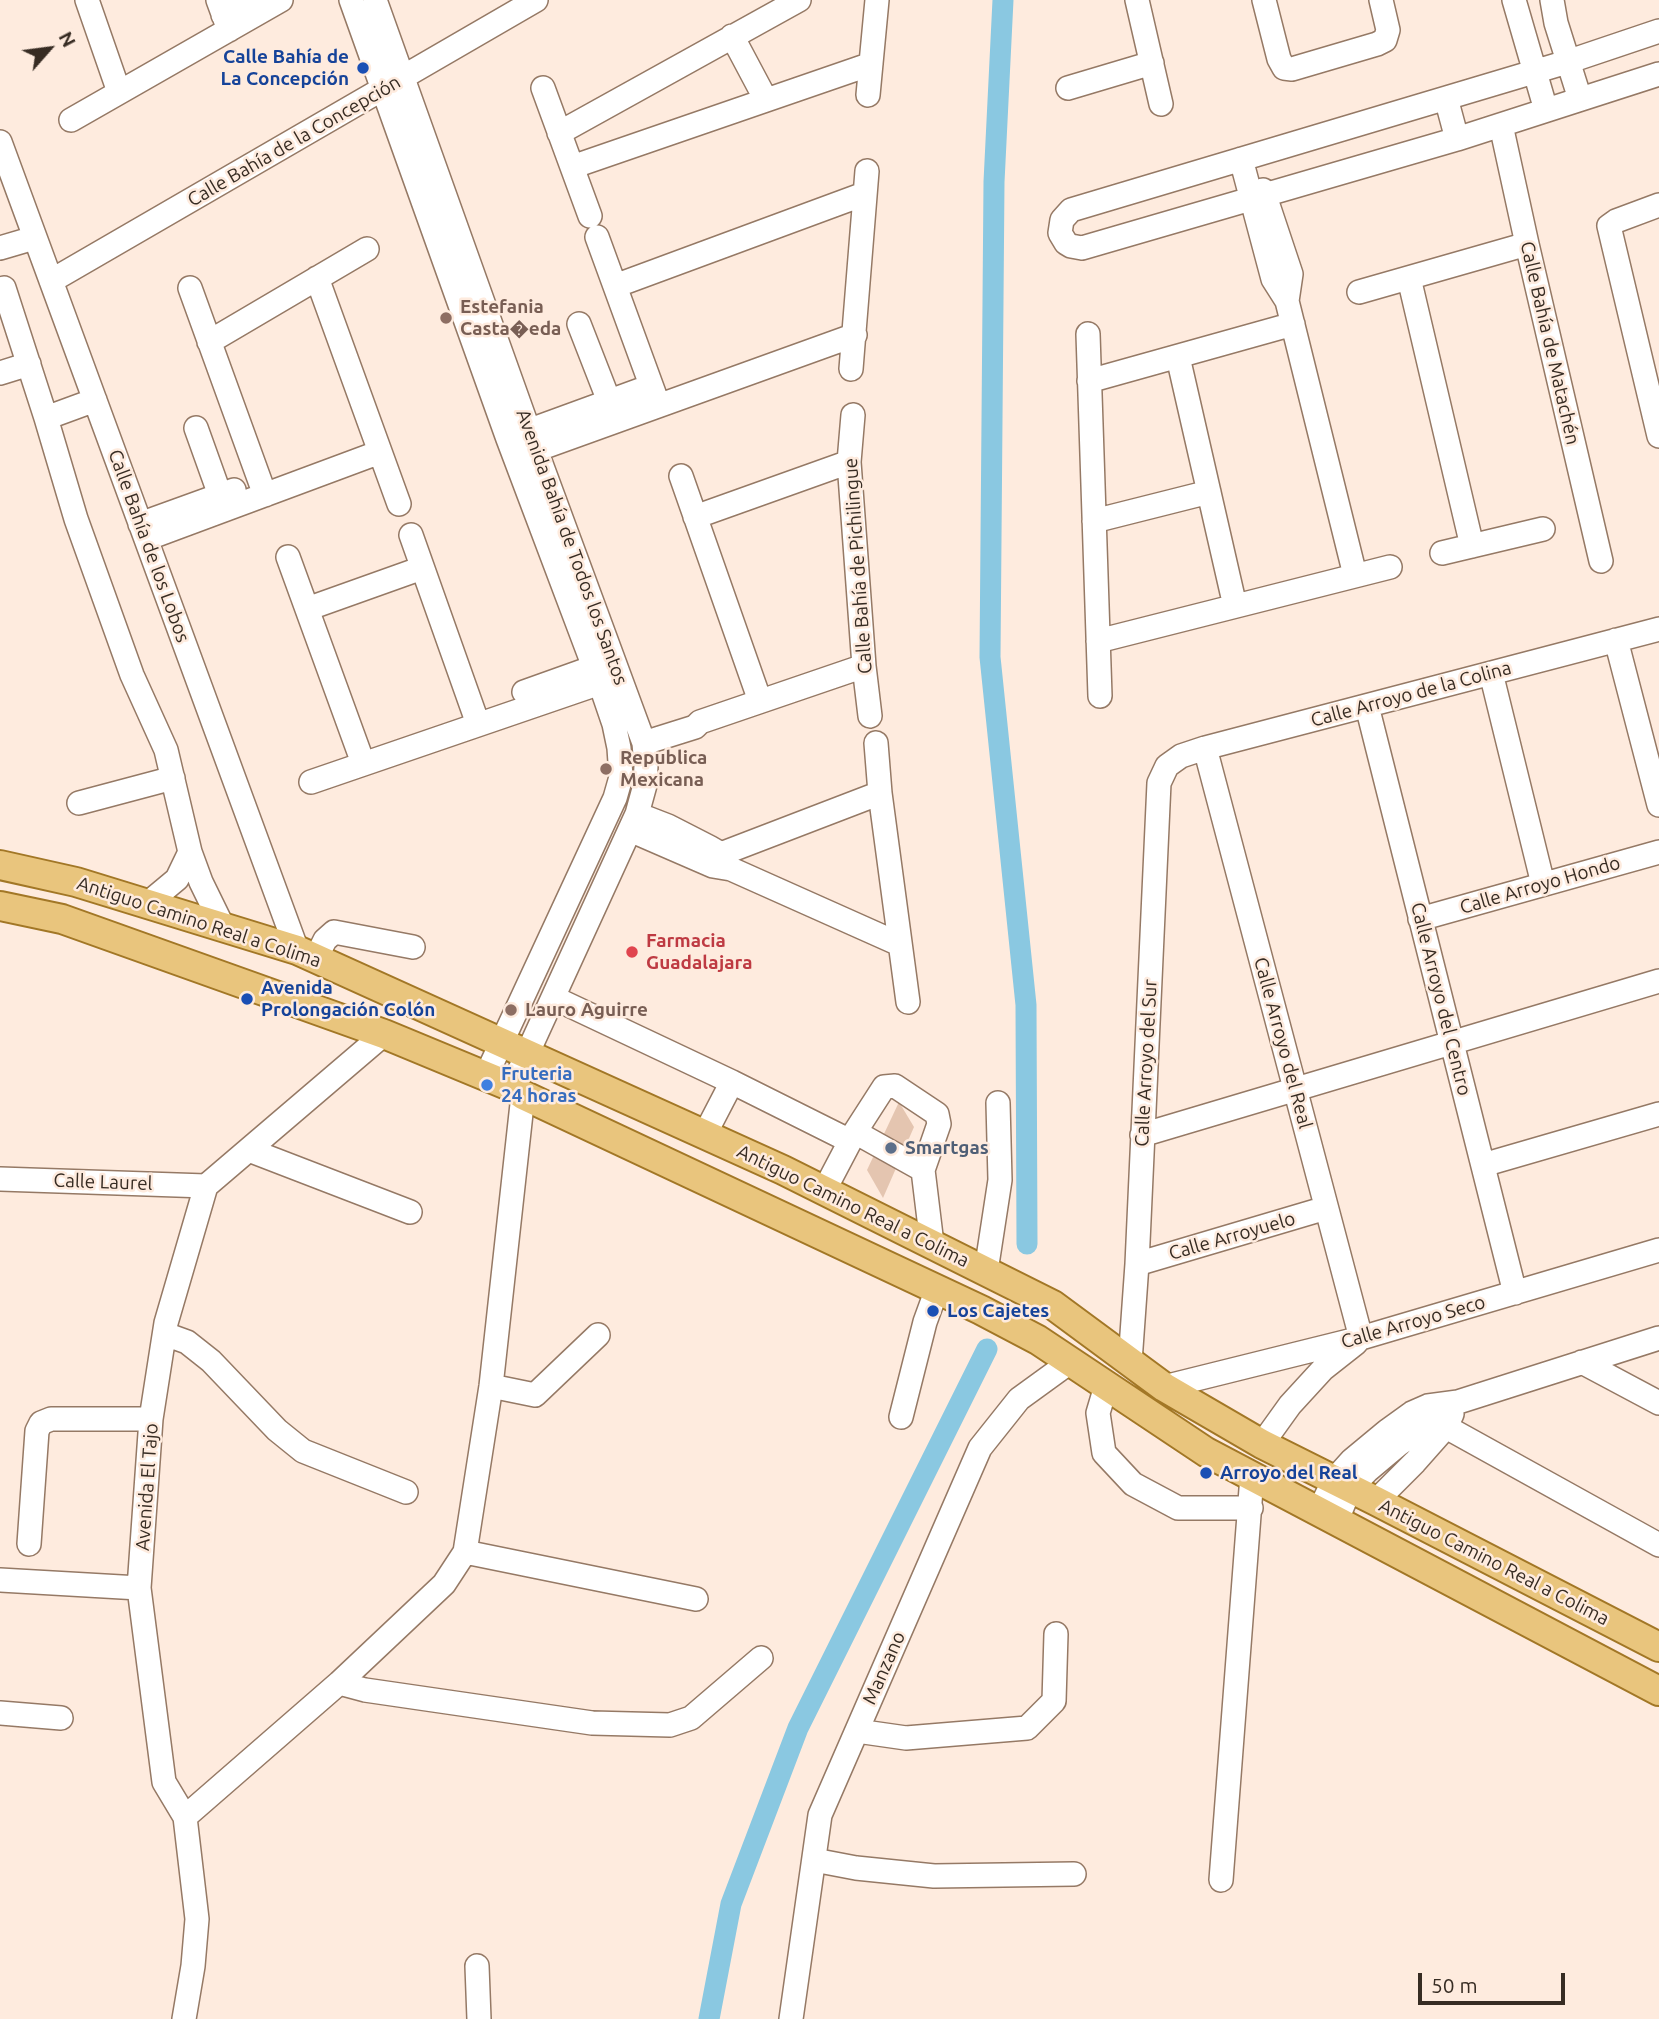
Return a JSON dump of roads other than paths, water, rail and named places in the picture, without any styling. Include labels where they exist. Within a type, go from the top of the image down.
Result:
[{"type":"main road","name":"Antiguo Camino Real a Colima","points":[[0,865],[76,882],[307,954],[705,1134],[1054,1305],[1164,1387],[1262,1444],[1659,1647]]},
{"type":"main road","name":"Antiguo Camino Real a Colima","points":[[0,906],[62,919],[384,1034],[486,1076],[937,1289],[1038,1340],[1206,1452],[1659,1691]]},
{"type":"street","points":[[87,0],[119,92]]},
{"type":"street","points":[[71,120],[119,92],[223,15],[249,0]]},
{"type":"street","points":[[223,15],[281,0]]},
{"type":"street","name":"Avenida Bahía de Todos los Santos","points":[[351,0],[383,89],[522,444],[643,739],[645,785],[634,822],[528,1055],[517,1091]]},
{"type":"street","name":"Avenida Bahía de Todos los Santos","points":[[375,0],[403,77],[614,724],[619,747],[621,777],[615,798],[486,1076]]},
{"type":"street","points":[[559,133],[799,0]]},
{"type":"street","points":[[869,96],[877,0]]},
{"type":"street","points":[[1137,0],[1161,104]]},
{"type":"street","points":[[1264,0],[1279,59],[1284,68],[1292,69],[1385,40],[1388,30],[1381,0]]},
{"type":"street","points":[[1514,0],[1546,110]]},
{"type":"street","points":[[1552,0],[1567,62],[1580,99]]},
{"type":"street","name":"Calle Bahía de la Concepción","points":[[51,281],[383,89],[522,3]]},
{"type":"street","points":[[1659,31],[1534,72],[1108,197],[1065,214],[1060,226],[1063,238],[1071,246],[1083,248],[1124,237],[1457,139],[1659,74]]},
{"type":"street","points":[[732,36],[766,100]]},
{"type":"street","points":[[1068,88],[1152,63]]},
{"type":"street","points":[[572,167],[871,64]]},
{"type":"street","points":[[542,88],[655,395]]},
{"type":"street","points":[[1446,98],[1457,139]]},
{"type":"street","name":"Calle Bahía de Matachén","points":[[1501,125],[1601,561]]},
{"type":"street","name":"Calle Bahía de los Lobos","points":[[0,142],[143,531],[307,954]]},
{"type":"street","points":[[1246,157],[1258,197],[1292,274],[1287,301],[1355,575]]},
{"type":"street","points":[[615,286],[865,182],[851,369]]},
{"type":"street","points":[[1108,197],[1100,211],[1104,226],[1116,236],[1124,237]]},
{"type":"street","points":[[1659,205],[1609,226],[1659,436]]},
{"type":"street","points":[[0,248],[34,238]]},
{"type":"street","points":[[1359,292],[1527,244]]},
{"type":"street","points":[[209,342],[367,249]]},
{"type":"street","points":[[317,278],[399,504]]},
{"type":"street","points":[[1409,278],[1472,546]]},
{"type":"street","points":[[4,288],[76,519],[132,675],[166,750],[190,852],[223,928]]},
{"type":"street","points":[[190,288],[263,488]]},
{"type":"street","points":[[579,324],[609,401]]},
{"type":"street","points":[[1089,381],[1293,324]]},
{"type":"street","points":[[1088,334],[1100,696]]},
{"type":"street","points":[[522,444],[655,395],[855,335]]},
{"type":"street","points":[[1178,357],[1235,606]]},
{"type":"street","points":[[0,373],[29,364]]},
{"type":"street","points":[[522,444],[609,401],[655,395]]},
{"type":"street","points":[[46,418],[95,400]]},
{"type":"street","name":"Calle Bahía de Pichilingue","points":[[853,415],[849,461],[870,716]]},
{"type":"street","points":[[196,428],[220,495]]},
{"type":"street","points":[[143,531],[263,488],[380,452]]},
{"type":"street","points":[[695,517],[849,461]]},
{"type":"street","points":[[681,476],[760,701]]},
{"type":"street","points":[[143,531],[220,495],[263,488]]},
{"type":"street","points":[[1094,521],[1209,492]]},
{"type":"street","points":[[1442,553],[1543,529]]},
{"type":"street","points":[[411,535],[475,717]]},
{"type":"street","points":[[288,557],[363,763]]},
{"type":"street","points":[[1098,641],[1390,567]]},
{"type":"street","points":[[307,609],[422,568]]},
{"type":"street","name":"Calle Arroyo de la Colina","points":[[1167,766],[1181,756],[1205,748],[1659,629]]},
{"type":"street","points":[[1616,640],[1659,805]]},
{"type":"street","points":[[643,739],[695,727],[700,722],[864,666]]},
{"type":"street","points":[[1491,673],[1543,884]]},
{"type":"street","points":[[311,782],[475,717],[597,675]]},
{"type":"street","name":"Calle Arroyo del Centro","points":[[1367,706],[1515,1293]]},
{"type":"street","points":[[876,743],[880,793],[908,1002]]},
{"type":"street","name":"Calle Arroyo del Real","points":[[1205,748],[1361,1338]]},
{"type":"street","name":"Calle Arroyo del Sur","points":[[1130,1362],[1159,783],[1167,766]]},
{"type":"street","points":[[79,803],[173,778]]},
{"type":"street","points":[[722,863],[880,793]]},
{"type":"street","points":[[634,822],[899,944]]},
{"type":"street","points":[[147,904],[177,879],[190,852]]},
{"type":"street","name":"Calle Arroyo Hondo","points":[[1420,919],[1659,852]]},
{"type":"street","points":[[307,954],[334,932],[413,947]]},
{"type":"street","points":[[1142,1135],[1659,981]]},
{"type":"street","points":[[554,998],[923,1170]]},
{"type":"street","points":[[206,1186],[384,1034]]},
{"type":"street","points":[[705,1134],[732,1082]]},
{"type":"street","points":[[824,1191],[884,1087],[895,1086],[937,1114],[939,1124],[923,1170],[932,1244]]},
{"type":"street","points":[[185,1817],[339,1683],[444,1584],[465,1552],[491,1386],[517,1091]]},
{"type":"street","points":[[986,1271],[1000,1180],[998,1103]]},
{"type":"street","points":[[1483,1165],[1659,1114]]},
{"type":"street","points":[[249,1150],[410,1212]]},
{"type":"street","name":"Calle Laurel","points":[[0,1179],[206,1186]]},
{"type":"street","name":"Avenida El Tajo","points":[[184,2019],[197,1919],[185,1817],[164,1782],[139,1588],[151,1419],[164,1334],[206,1186]]},
{"type":"street","name":"Calle Arroyuelo","points":[[1137,1264],[1326,1208]]},
{"type":"street","name":"Calle Arroyo Seco","points":[[1164,1387],[1361,1338],[1659,1250]]},
{"type":"street","points":[[901,1417],[925,1322],[937,1289]]},
{"type":"street","points":[[164,1334],[187,1342],[211,1361],[277,1430],[303,1451],[406,1492]]},
{"type":"street","points":[[491,1386],[535,1395],[598,1335]]},
{"type":"street","points":[[1262,1444],[1290,1405],[1323,1370],[1361,1338]]},
{"type":"street","points":[[1328,1516],[1342,1484],[1377,1450],[1437,1417],[1458,1402],[1659,1338]]},
{"type":"street","name":"Manzano","points":[[791,2019],[820,1815],[980,1448],[1019,1399],[1070,1362]]},
{"type":"street","points":[[1582,1362],[1659,1403]]},
{"type":"street","points":[[1106,1386],[1098,1412],[1104,1453],[1133,1483],[1178,1508],[1251,1508]]},
{"type":"street","points":[[1376,1501],[1415,1462],[1437,1417]]},
{"type":"street","points":[[1437,1417],[1659,1545]]},
{"type":"street","points":[[29,1544],[37,1431],[41,1423],[51,1419],[151,1419]]},
{"type":"street","points":[[1221,1880],[1252,1476]]},
{"type":"street","points":[[465,1552],[696,1599]]},
{"type":"street","points":[[0,1580],[139,1588]]},
{"type":"street","points":[[857,1731],[906,1738],[1027,1728],[1054,1701],[1056,1634]]},
{"type":"street","points":[[339,1683],[365,1690],[592,1723],[670,1725],[691,1718],[761,1658]]},
{"type":"street","points":[[0,1713],[61,1717]]},
{"type":"street","points":[[814,1860],[856,1868],[934,1876],[1074,1874]]},
{"type":"street","points":[[477,1966],[478,2019]]},
{"type":"waterway","points":[[1003,0],[994,182],[990,657],[1026,1005],[1027,1244]]},
{"type":"waterway","points":[[709,2019],[731,1904],[798,1728],[987,1349]]},
{"type":"place","name":"Calle Bahía de La Concepción","points":[[363,68]]},
{"type":"place","name":"Estefania Casta�eda","points":[[446,318]]},
{"type":"place","name":"Republica Mexicana","points":[[606,769]]},
{"type":"place","name":"Farmacia Guadalajara","points":[[632,952]]},
{"type":"place","name":"Avenida Prolongación Colón","points":[[247,999]]},
{"type":"place","name":"Lauro Aguirre","points":[[511,1010]]},
{"type":"place","name":"Fruteria 24 horas","points":[[487,1085]]},
{"type":"place","name":"Smartgas","points":[[891,1148]]},
{"type":"place","name":"Los Cajetes","points":[[933,1311]]},
{"type":"place","name":"Arroyo del Real","points":[[1206,1473]]}]
